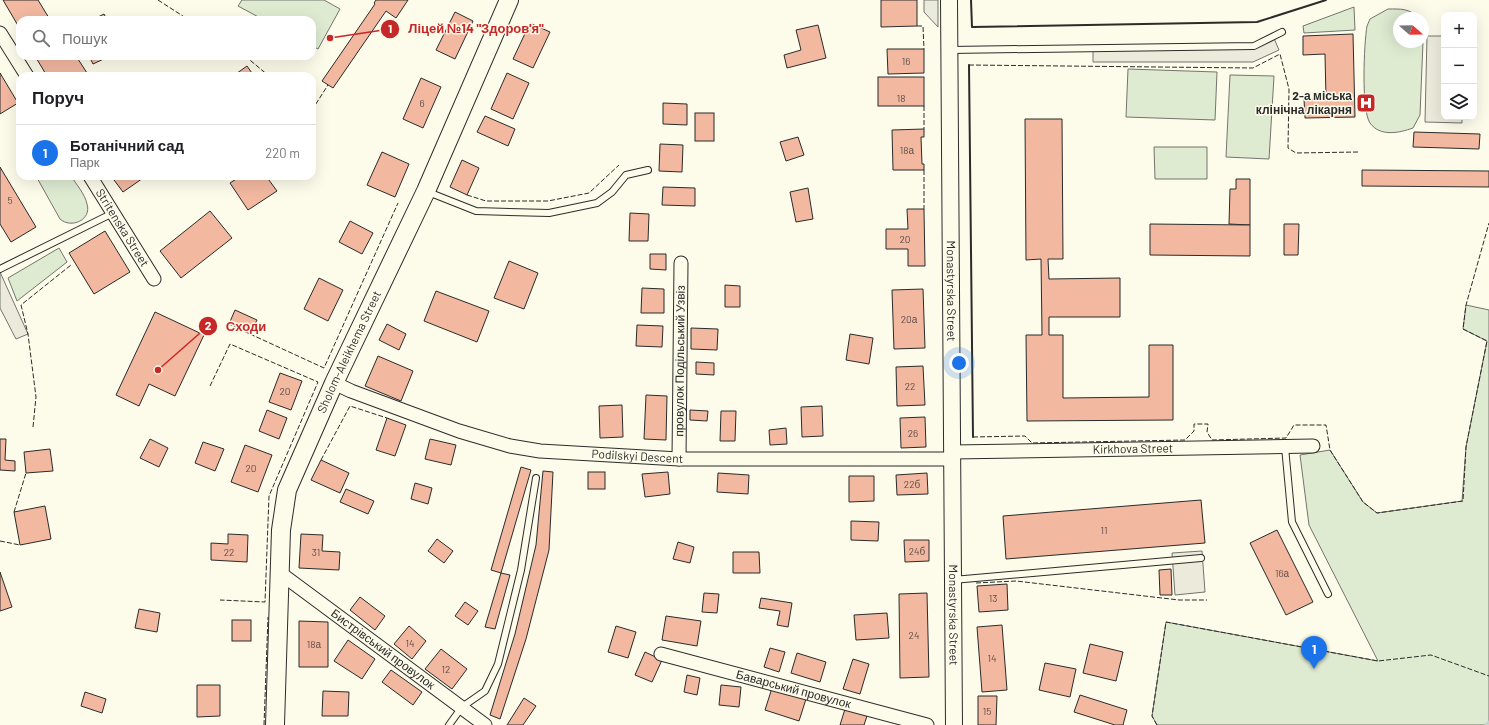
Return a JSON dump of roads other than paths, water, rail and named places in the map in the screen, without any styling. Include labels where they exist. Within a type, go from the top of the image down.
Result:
[{"type":"main road","name":"Sholom-Aleikhema Street","points":[[275,725],[281,530],[287,490],[334,382],[426,191],[509,0]]},
{"type":"street","name":"Monastyrska Street","points":[[949,0],[954,725]]},
{"type":"street","points":[[0,33],[16,58]]},
{"type":"street","points":[[17,60],[24,72]]},
{"type":"street","name":"Stritenska Street","points":[[92,180],[154,279]]},
{"type":"street","name":"провулок Подільський Узвіз","points":[[679,459],[681,263]]},
{"type":"street","name":"Podilskyi Descent","points":[[334,382],[351,391],[451,428],[510,446],[540,451],[679,459],[952,456]]},
{"type":"street","name":"Kirkhova Street","points":[[952,456],[1313,446]]},
{"type":"street","name":"Бистрівський провулок","points":[[280,573],[485,725]]},
{"type":"street","name":"Баварський провулок","points":[[661,654],[927,725]]},
{"type":"lane","points":[[950,50],[1254,46],[1282,32]]},
{"type":"lane","points":[[426,191],[441,199],[476,211],[549,213],[597,204],[612,192],[626,175],[648,170]]},
{"type":"lane","points":[[0,269],[113,213]]},
{"type":"lane","points":[[1285,447],[1292,522],[1328,594]]},
{"type":"lane","points":[[449,725],[462,707],[485,691],[498,664],[521,570],[536,478]]},
{"type":"lane","points":[[953,580],[1201,558]]},
{"type":"place","name":"Ліцей №14 \"Здоров'я\"","points":[[330,38]]},
{"type":"place","name":"2-а міська клінічна лікарня","points":[[1366,103]]},
{"type":"place","name":"Сходи","points":[[158,370]]},
{"type":"place","name":"Ботанічний сад","points":[[1314,669]]}]
